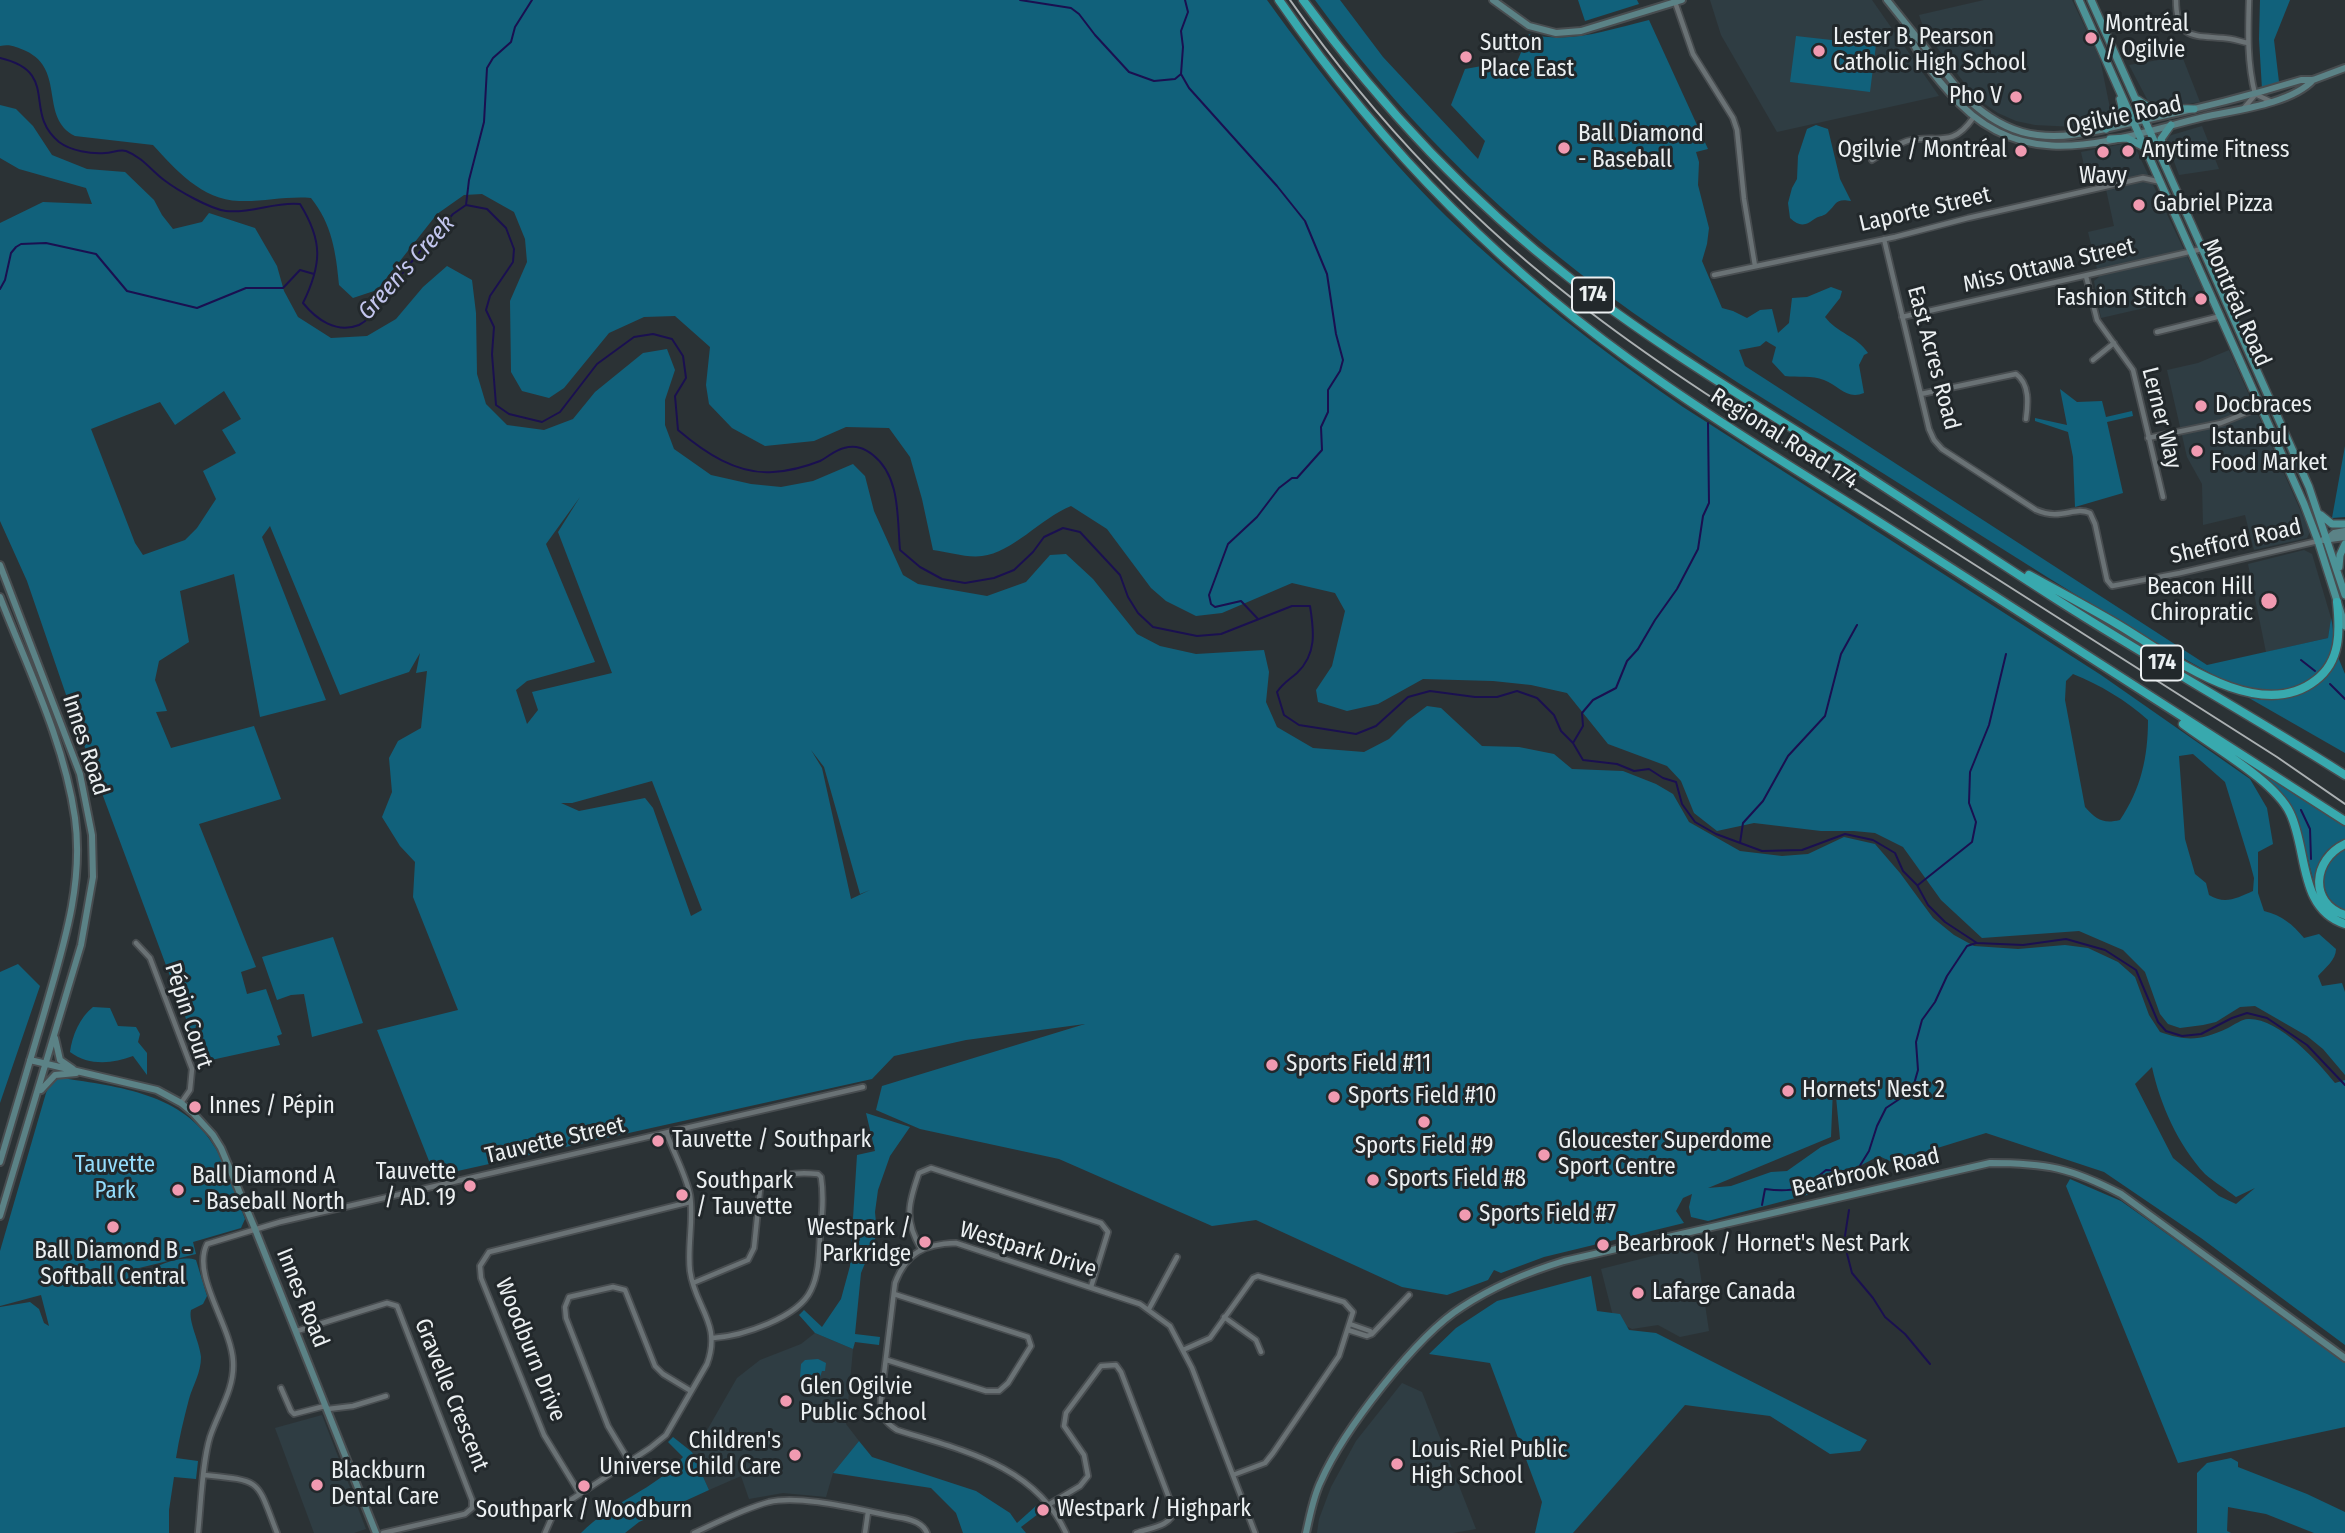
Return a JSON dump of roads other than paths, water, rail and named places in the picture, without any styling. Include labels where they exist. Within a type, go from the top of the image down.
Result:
[{"type":"highway","name":"Regional Road 174","points":[[1279,0],[1350,94],[1436,194],[1502,257],[1617,351],[1699,408],[2345,821]]},
{"type":"highway","name":"Regional Road 174","points":[[1303,0],[1377,93],[1432,153],[1471,192],[1570,279],[1666,347],[2060,601],[2345,775]]},
{"type":"highway","points":[[1980,548],[2100,614],[2207,678],[2251,693],[2290,693],[2321,677],[2336,652],[2339,631],[2337,602]]},
{"type":"highway","points":[[2139,690],[2278,797],[2293,821],[2314,897],[2325,913],[2345,924]]},
{"type":"highway","points":[[2345,844],[2329,854],[2324,861],[2319,880],[2320,890],[2328,904],[2345,915]]},
{"type":"main road","name":"Montréal Road","points":[[2080,0],[2193,251],[2318,541],[2345,626]]},
{"type":"main road","name":"Montréal Road","points":[[2093,3],[2318,511],[2345,595]]},
{"type":"main road","points":[[2084,10],[2093,3]]},
{"type":"main road","points":[[2106,129],[2119,119],[2123,111],[2110,65]]},
{"type":"main road","points":[[2137,100],[2150,109],[2159,111],[2194,109]]},
{"type":"main road","points":[[2171,125],[2161,139],[2172,179]]},
{"type":"main road","points":[[2110,139],[2127,138],[2147,148]]},
{"type":"main road","points":[[2318,511],[2328,522],[2345,524]]},
{"type":"main road","points":[[2339,575],[2340,555],[2345,544]]},
{"type":"street","points":[[1493,0],[1529,26],[1556,33],[1581,31],[1679,1],[1693,54],[1734,118],[1755,266]]},
{"type":"street","name":"Ogilvie Road","points":[[1887,0],[1963,95],[1980,111],[2023,132],[2048,136],[2106,129],[2146,120],[2301,80],[2313,80],[2345,68]]},
{"type":"street","points":[[2176,0],[2178,20],[2187,32],[2199,37],[2248,43]]},
{"type":"street","points":[[2249,0],[2248,64],[2255,94],[2270,102]]},
{"type":"street","name":"Ogilvie Road","points":[[1905,24],[1909,38],[1943,86],[1973,118],[2000,134],[2032,144],[2067,147],[2150,130],[2270,102],[2305,89],[2313,80]]},
{"type":"street","points":[[2244,108],[2255,94]]},
{"type":"street","points":[[1872,159],[1911,140],[1947,139],[1958,134],[1973,118]]},
{"type":"street","points":[[2143,178],[2154,165]]},
{"type":"street","name":"Laporte Street","points":[[1714,275],[1884,239],[2143,178],[2162,183]]},
{"type":"street","name":"East Acres Road","points":[[1884,239],[1929,429],[1934,440],[1942,449],[2036,510],[2047,515],[2060,516],[2084,510],[2090,513],[2095,524],[2107,580],[2112,586]]},
{"type":"street","name":"Miss Ottawa Street","points":[[1902,317],[2203,248]]},
{"type":"street","name":"Lerner Way","points":[[2086,276],[2096,320],[2133,370],[2162,497]]},
{"type":"street","points":[[2157,332],[2221,316]]},
{"type":"street","points":[[2093,360],[2114,343]]},
{"type":"street","points":[[1921,394],[2016,374],[2024,385],[2028,403],[2025,419]]},
{"type":"street","points":[[2148,438],[2221,423],[2271,403]]},
{"type":"street","name":"Shefford Road","points":[[2327,539],[2334,533],[2345,531]]},
{"type":"street","name":"Shefford Road","points":[[2112,586],[2345,537]]},
{"type":"street","name":"Innes Road","points":[[0,565],[80,774],[92,835],[93,877],[81,945],[46,1064]]},
{"type":"street","name":"Innes Road","points":[[0,597],[65,769],[75,820],[76,881],[63,945],[30,1060],[157,1090],[181,1103],[199,1119],[221,1148],[328,1407],[376,1533]]},
{"type":"street","points":[[50,725],[61,721]]},
{"type":"street","name":"Pépin Court","points":[[136,943],[150,958],[192,1069],[190,1090],[181,1103]]},
{"type":"street","points":[[54,1036],[60,1060],[78,1071]]},
{"type":"street","points":[[0,1163],[30,1060]]},
{"type":"street","points":[[0,1216],[46,1064]]},
{"type":"street","points":[[36,1098],[48,1080],[55,1075],[78,1071]]},
{"type":"street","name":"Tauvette Street","points":[[205,1475],[209,1439],[230,1388],[233,1363],[230,1338],[203,1271],[207,1244],[255,1229],[863,1087]]},
{"type":"street","points":[[545,1533],[560,1507],[666,1435],[707,1364],[713,1338],[690,1270],[689,1192],[667,1134]]},
{"type":"street","name":"Bearbrook Road","points":[[1306,1533],[1320,1483],[1371,1403],[1428,1334],[1459,1308],[1492,1288],[1564,1261],[1990,1163],[2040,1164],[2065,1169],[2121,1194],[2345,1358]]},
{"type":"street","points":[[1066,1533],[1048,1505],[1021,1479],[988,1459],[897,1430],[886,1423],[880,1412],[894,1294],[900,1269],[910,1256],[921,1249],[909,1221],[910,1204],[919,1173],[932,1168],[1101,1223],[1108,1232],[1091,1287]]},
{"type":"street","points":[[693,1283],[748,1260],[754,1248],[760,1189],[764,1182],[772,1178],[805,1173],[818,1174],[821,1177],[823,1205],[817,1269],[812,1289],[804,1302],[784,1316],[735,1335],[713,1338]]},
{"type":"street","name":"Woodburn Drive","points":[[580,1494],[544,1435],[481,1278],[480,1266],[489,1252],[690,1202]]},
{"type":"street","name":"Westpark Drive","points":[[921,1249],[942,1243],[956,1243],[1140,1304],[1170,1326],[1183,1350],[1255,1533]]},
{"type":"street","points":[[1149,1309],[1177,1258]]},
{"type":"street","points":[[1183,1350],[1210,1338],[1253,1278],[1258,1276],[1348,1304],[1353,1312],[1339,1356],[1273,1453],[1265,1463],[1233,1475]]},
{"type":"street","points":[[629,1461],[608,1426],[566,1318],[565,1307],[569,1297],[613,1287],[625,1290],[655,1366],[691,1391]]},
{"type":"street","points":[[887,1360],[986,1391],[999,1391],[1008,1383],[1031,1346],[1028,1337],[894,1294]]},
{"type":"street","points":[[1349,1327],[1370,1331],[1372,1335],[1409,1294]]},
{"type":"street","name":"Gravelle Crescent","points":[[296,1331],[387,1303],[397,1306],[470,1490],[472,1508],[465,1514],[383,1533]]},
{"type":"street","points":[[1224,1317],[1256,1340],[1261,1352]]},
{"type":"street","points":[[1048,1505],[1080,1486],[1088,1476],[1083,1455],[1064,1426],[1066,1413],[1101,1366],[1116,1365],[1174,1511],[1169,1521],[1136,1533]]},
{"type":"street","points":[[281,1388],[295,1414],[328,1407],[353,1406],[386,1395]]},
{"type":"street","points":[[198,1533],[205,1475],[247,1479],[257,1486],[277,1533]]},
{"type":"street","points":[[694,1533],[751,1508],[779,1501],[808,1502],[915,1521],[925,1528],[927,1533]]},
{"type":"street","points":[[865,1533],[868,1513]]},
{"type":"waterway","points":[[466,205],[469,180],[484,122],[487,68],[493,58],[511,42],[515,27],[532,0]]},
{"type":"waterway","points":[[1020,0],[1071,8],[1129,72],[1154,81],[1175,79],[1181,74]]},
{"type":"waterway","points":[[1185,0],[1188,12],[1181,31],[1181,74],[1189,88],[1305,221],[1327,274],[1336,334],[1343,360],[1340,371],[1328,390],[1328,412],[1321,427],[1322,450],[1297,478],[1292,478],[1279,488],[1257,517],[1228,544],[1209,595],[1211,604],[1215,607],[1241,601],[1258,619]]},
{"type":"waterway","name":"Green's Creek","points":[[0,58],[19,64],[30,73],[36,83],[48,130],[64,145],[94,153],[126,151],[142,160],[177,189],[219,210],[235,211],[300,204],[313,230],[317,253],[314,276],[303,303],[320,319],[335,326],[351,327],[367,320],[453,214],[466,205],[487,209],[506,228],[514,249],[513,262],[490,296],[486,310],[494,327],[492,354],[496,405],[509,414],[542,422],[560,412],[597,364],[634,337],[653,334],[672,339],[683,356],[686,378],[675,396],[678,430],[722,460],[734,466],[760,472],[803,467],[844,448],[856,447],[866,451],[882,464],[889,475],[898,512],[900,550],[920,567],[942,579],[965,583],[994,578],[1014,570],[1044,537],[1063,528],[1080,532],[1120,575],[1128,597],[1138,613],[1153,627],[1197,636],[1221,634],[1292,606],[1310,606],[1313,633],[1308,658],[1277,692],[1284,715],[1299,725],[1356,734],[1376,726],[1408,697],[1430,691],[1475,697],[1497,697],[1517,691],[1537,698],[1554,715],[1561,731],[1573,743],[1583,760],[1617,764],[1634,771],[1649,769],[1676,782],[1682,804],[1695,822],[1716,834],[1762,851],[1802,850],[1845,834],[1873,840],[1895,853],[1903,871],[1917,885],[1928,905],[1945,922],[1977,943],[2023,945],[2066,939],[2105,950],[2136,970],[2158,1022],[2166,1031],[2182,1036],[2201,1034],[2247,1013],[2267,1018],[2307,1045],[2345,1085]]},
{"type":"waterway","points":[[0,289],[5,280],[11,253],[21,244],[46,243],[96,254],[127,291],[197,308],[246,288],[283,288],[300,270],[314,274]]},
{"type":"waterway","points":[[1573,743],[1583,726],[1582,713],[1593,700],[1616,688],[1627,661],[1638,649],[1677,589],[1698,549],[1703,516],[1709,503],[1708,423]]},
{"type":"waterway","points":[[1740,843],[1743,823],[1763,801],[1788,756],[1825,716],[1841,654],[1857,625]]},
{"type":"waterway","points":[[1918,885],[1972,842],[1976,822],[1969,803],[1970,772],[1989,725],[2006,654]]},
{"type":"waterway","points":[[2301,660],[2315,671]]},
{"type":"waterway","points":[[2330,684],[2345,699]]},
{"type":"waterway","points":[[2301,810],[2310,829],[2311,859]]},
{"type":"waterway","points":[[1762,1205],[1765,1189],[1798,1188],[1826,1170],[1856,1172],[1869,1151],[1886,1108],[1907,1094],[1914,1084],[1918,1070],[1916,1042],[1922,1020],[1967,946],[1976,943]]},
{"type":"waterway","points":[[1849,1210],[1844,1242],[1852,1273],[1885,1317],[1905,1334],[1930,1364]]},
{"type":"tram line","points":[[1290,0],[1356,86],[1428,168],[1506,243],[1590,312],[1661,364],[2277,757],[2345,804]]},
{"type":"place","name":"Montréal / Ogilvie","points":[[2091,38]]},
{"type":"place","name":"Lester B. Pearson Catholic High School","points":[[1819,51]]},
{"type":"place","name":"Sutton Place East","points":[[1466,57]]},
{"type":"place","name":"Pho V","points":[[2016,97]]},
{"type":"place","name":"Ball Diamond - Baseball","points":[[1564,148]]},
{"type":"place","name":"Ogilvie / Montréal","points":[[2021,151]]},
{"type":"place","name":"Anytime Fitness","points":[[2128,151]]},
{"type":"place","name":"Wavy","points":[[2103,152]]},
{"type":"place","name":"Gabriel Pizza","points":[[2139,205]]},
{"type":"place","name":"Fashion Stitch","points":[[2201,299]]},
{"type":"place","name":"Docbraces","points":[[2201,406]]},
{"type":"place","name":"Istanbul Food Market","points":[[2197,451]]},
{"type":"place","name":"Beacon Hill Chiropratic","points":[[2269,601]]},
{"type":"place","name":"Sports Field #11","points":[[1272,1065]]},
{"type":"place","name":"Hornets' Nest 2","points":[[1788,1091]]},
{"type":"place","name":"Sports Field #10","points":[[1334,1097]]},
{"type":"place","name":"Innes / Pépin","points":[[195,1107]]},
{"type":"place","name":"Sports Field #9","points":[[1424,1122]]},
{"type":"place","name":"Tauvette / Southpark","points":[[658,1141]]},
{"type":"place","name":"Gloucester Superdome Sport Centre","points":[[1544,1155]]},
{"type":"place","name":"Sports Field #8","points":[[1373,1180]]},
{"type":"place","name":"Tauvette / AD. 19","points":[[470,1186]]},
{"type":"place","name":"Ball Diamond A - Baseball North","points":[[178,1190]]},
{"type":"place","name":"Southpark / Tauvette","points":[[682,1195]]},
{"type":"place","name":"Sports Field #7","points":[[1465,1215]]},
{"type":"place","name":"Ball Diamond B - Softball Central","points":[[113,1227]]},
{"type":"place","name":"Westpark / Parkridge","points":[[925,1242]]},
{"type":"place","name":"Bearbrook / Hornet's Nest Park","points":[[1603,1245]]},
{"type":"place","name":"Lafarge Canada","points":[[1638,1293]]},
{"type":"place","name":"Glen Ogilvie Public School","points":[[786,1401]]},
{"type":"place","name":"Children's Universe Child Care","points":[[795,1455]]},
{"type":"place","name":"Louis-Riel Public High School","points":[[1397,1464]]},
{"type":"place","name":"Blackburn Dental Care","points":[[317,1485]]},
{"type":"place","name":"Southpark / Woodburn","points":[[584,1486]]},
{"type":"place","name":"Westpark / Highpark","points":[[1043,1510]]},
{"type":"park label","name":"Tauvette Park","points":[[115,1179]]}]
